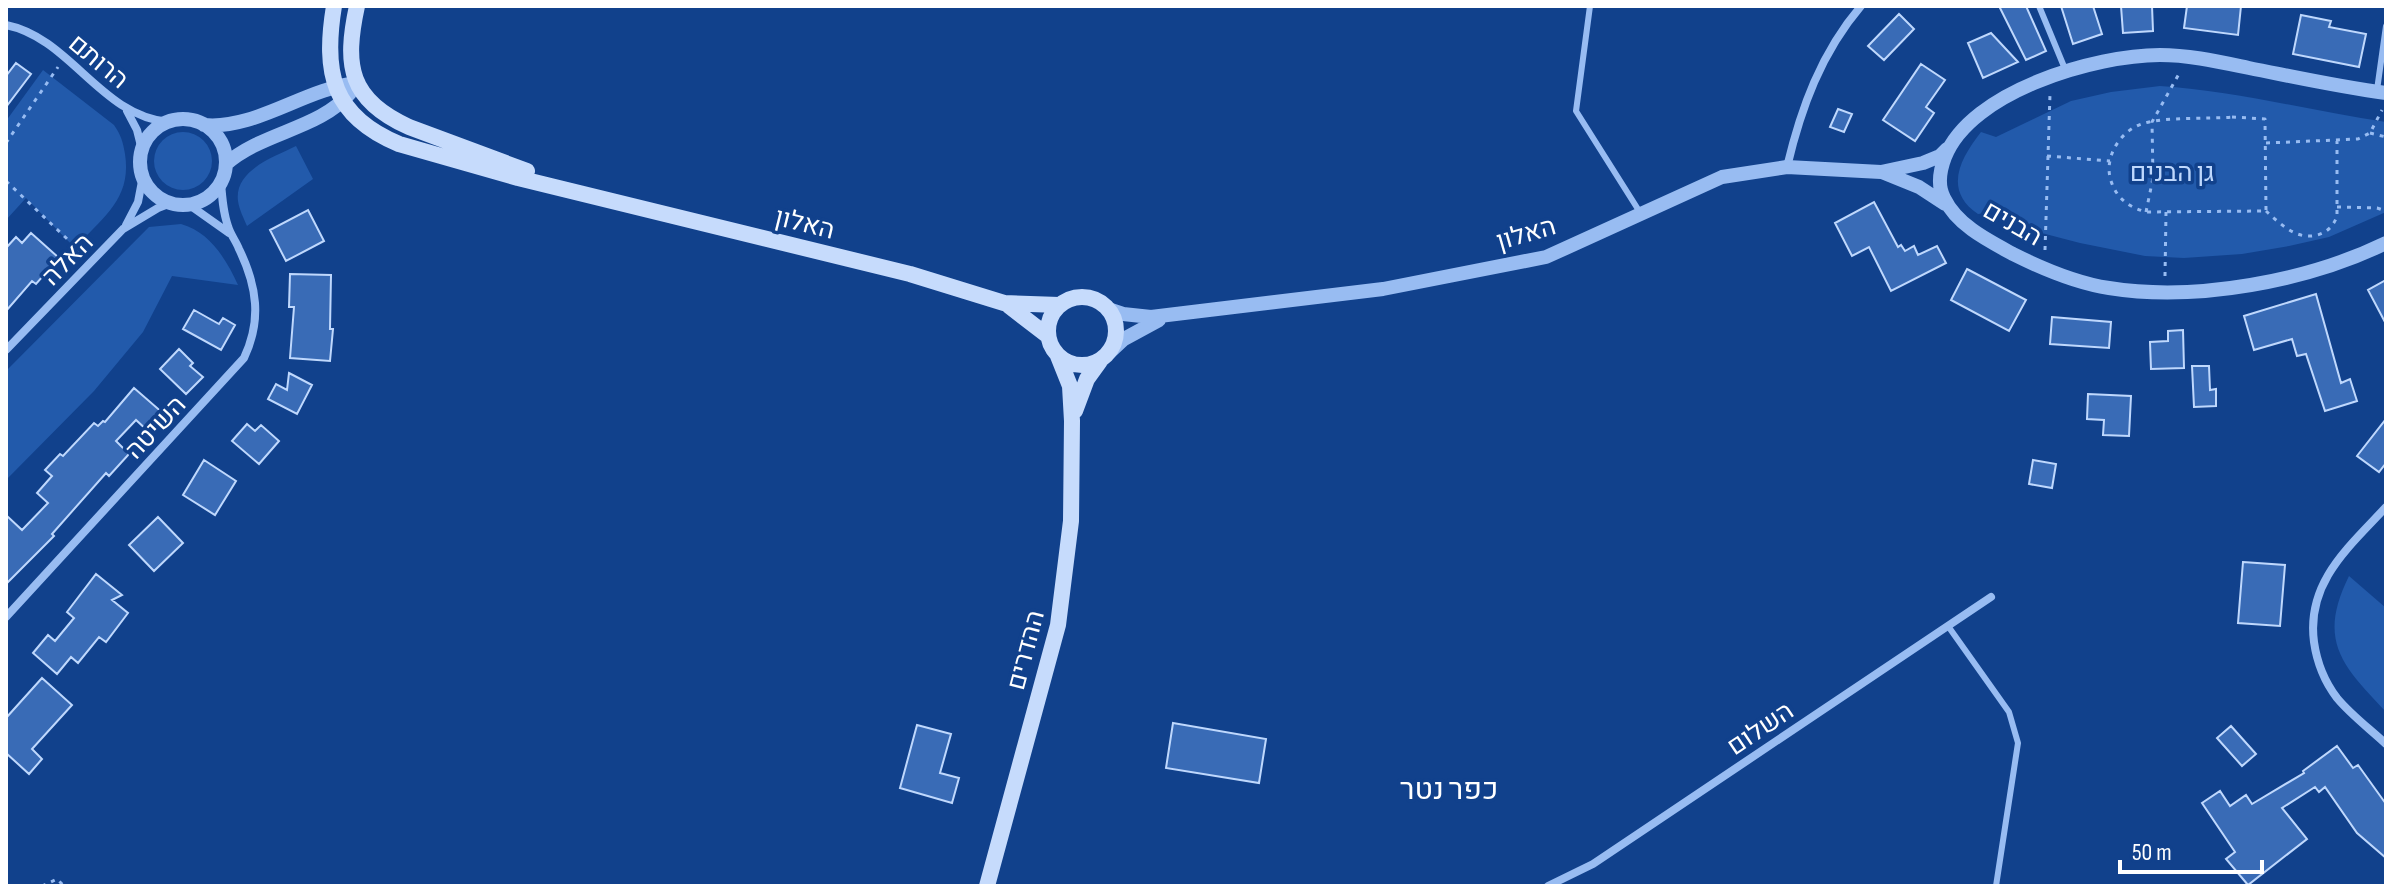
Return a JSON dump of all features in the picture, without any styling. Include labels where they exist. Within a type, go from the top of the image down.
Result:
[{"type":"main road","name":"האלון","points":[[334,6],[329,52],[334,85],[342,102],[366,126],[399,144],[477,167],[910,274],[1004,303],[1059,305]]},
{"type":"main road","points":[[357,6],[349,53],[358,83]]},
{"type":"main road","name":"האלון","points":[[358,83],[369,101],[394,120],[593,194]]},
{"type":"main road","points":[[1078,297],[1090,298],[1108,309],[1116,324],[1116,338],[1104,357],[1078,366],[1058,356],[1048,336],[1048,324],[1059,305],[1078,297]]},
{"type":"main road","name":"האלון","points":[[1004,303],[1048,336]]},
{"type":"main road","name":"ההדרים","points":[[987,886],[1064,594],[1071,521],[1072,421],[1070,386],[1058,356]]},
{"type":"main road","name":"ההדרים","points":[[1072,421],[1077,402],[1104,357]]},
{"type":"street","points":[[1787,167],[1796,130],[1824,58],[1861,6]]},
{"type":"street","name":"הרותם","points":[[6,25],[24,29],[40,38],[124,107],[149,120],[169,122]]},
{"type":"street","name":"הבנים","points":[[2383,95],[2188,57],[2126,58],[2050,78],[2026,87],[1985,110],[1950,146],[1940,177],[1940,188],[1949,206],[1990,242],[2067,277],[2109,288],[2165,292],[2258,283],[2341,261],[2386,243]]},
{"type":"street","points":[[204,125],[240,122],[334,85],[358,83]]},
{"type":"street","points":[[226,164],[254,144],[329,112],[358,83]]},
{"type":"street","name":"הרותם","points":[[124,107],[137,130],[142,150]]},
{"type":"street","points":[[188,119],[204,125],[220,140],[225,151],[226,164],[221,182],[208,197],[188,204],[171,203],[153,193],[140,170],[142,150],[152,132],[169,122],[188,119]]},
{"type":"street","name":"האלון","points":[[1108,309],[1137,317],[1171,315],[1383,289],[1546,257],[1722,177],[1787,167],[1881,172],[1923,163],[1940,156],[1950,146]]},
{"type":"street","name":"האלון","points":[[1881,172],[1919,187],[1949,206]]},
{"type":"street","name":"האלה","points":[[6,350],[123,229],[138,202],[143,176]]},
{"type":"street","name":"השיטה","points":[[6,617],[244,358],[254,331],[256,301],[253,281],[225,215],[221,182]]},
{"type":"street","name":"האלה","points":[[123,229],[171,203]]},
{"type":"street","name":"השיטה","points":[[188,204],[232,236]]},
{"type":"street","name":"האלון","points":[[1104,357],[1136,331],[1171,315]]},
{"type":"street","points":[[2386,507],[2329,573],[2319,589],[2312,623],[2320,667],[2327,684],[2339,700],[2386,744]]},
{"type":"street","name":"השלום","points":[[1548,886],[1593,864],[1991,597]]},
{"type":"lane","points":[[1590,6],[1576,111],[1641,214]]},
{"type":"lane","points":[[2039,6],[2067,72]]},
{"type":"lane","points":[[2383,95],[2386,26]]},
{"type":"lane","points":[[1948,626],[2009,712],[2018,743],[1996,886]]},
{"type":"path","points":[[2146,212],[2153,178],[2152,122],[2188,57]]},
{"type":"path","points":[[6,143],[64,58]]},
{"type":"path","points":[[2044,268],[2050,78]]},
{"type":"path","points":[[2370,133],[2383,95]]},
{"type":"path","points":[[2266,211],[2265,119],[2232,117],[2144,123],[2128,132],[2114,146],[2109,176],[2115,190],[2131,207],[2146,212],[2266,211],[2295,234],[2314,236],[2334,226],[2337,141]]},
{"type":"path","points":[[2266,143],[2358,139],[2370,133],[2386,137]]},
{"type":"path","points":[[2047,156],[2110,161]]},
{"type":"path","points":[[6,181],[92,262]]},
{"type":"path","points":[[2337,207],[2386,211]]},
{"type":"path","points":[[2165,292],[2166,212]]},
{"type":"path","points":[[42,886],[57,879],[64,886]]},
{"type":"green space","points":[[43,70],[114,125],[124,150],[126,170],[120,195],[75,248],[26,198],[6,220],[6,121]]},
{"type":"green space","name":"גן הבנים","points":[[2160,86],[2245,97],[2386,122],[2386,212],[2329,237],[2242,254],[2184,258],[2145,256],[2026,229],[1995,212],[1978,214],[1961,195],[1958,174],[1981,132],[1996,137],[2071,101]]},
{"type":"green space","points":[[183,132],[203,141],[212,161],[203,181],[183,190],[163,181],[154,161],[163,141]]},
{"type":"green space","points":[[296,146],[313,179],[247,226],[238,201],[242,181],[257,166]]},
{"type":"green space","points":[[181,224],[209,240],[238,285],[172,276],[143,332],[94,391],[6,480],[6,371],[149,227]]},
{"type":"green space","points":[[2349,576],[2386,608],[2386,712],[2357,680],[2339,651],[2335,618]]},
{"type":"building","points":[[1999,6],[2026,6],[2046,51],[2026,60]]},
{"type":"building","points":[[2061,6],[2093,6],[2102,34],[2073,44]]},
{"type":"building","points":[[2121,6],[2152,6],[2153,31],[2123,33]]},
{"type":"building","points":[[2187,6],[2241,6],[2238,35],[2184,28]]},
{"type":"building","points":[[1899,14],[1914,29],[1884,60],[1868,46]]},
{"type":"building","points":[[2301,15],[2331,21],[2329,27],[2366,34],[2359,67],[2293,54]]},
{"type":"building","points":[[1991,33],[2018,62],[1983,78],[1968,43]]},
{"type":"building","points":[[16,63],[31,74],[6,107],[6,76]]},
{"type":"building","points":[[1921,64],[1945,80],[1926,107],[1934,113],[1915,141],[1883,120]]},
{"type":"building","points":[[1838,109],[1852,114],[1844,132],[1830,127]]},
{"type":"building","points":[[1874,202],[1898,247],[1901,245],[1905,251],[1914,246],[1918,255],[1937,246],[1946,263],[1891,291],[1869,247],[1852,256],[1835,223]]},
{"type":"building","points":[[308,210],[324,241],[286,261],[270,230]]},
{"type":"building","points":[[31,233],[59,258],[36,284],[32,281],[6,311],[6,248],[16,237],[22,243]]},
{"type":"building","points":[[1967,269],[2026,300],[2009,331],[1951,300]]},
{"type":"building","points":[[290,274],[331,275],[330,329],[333,329],[330,361],[290,358],[294,307],[289,307]]},
{"type":"building","points":[[2386,280],[2386,324],[2368,290]]},
{"type":"building","points":[[2316,294],[2341,383],[2350,379],[2357,401],[2325,411],[2306,354],[2297,356],[2292,339],[2254,350],[2244,316]]},
{"type":"building","points":[[194,310],[219,324],[223,318],[235,325],[221,350],[183,329]]},
{"type":"building","points":[[2052,317],[2111,322],[2109,348],[2050,344]]},
{"type":"building","points":[[2183,330],[2184,368],[2151,369],[2150,342],[2168,341],[2168,331]]},
{"type":"building","points":[[179,349],[193,363],[190,366],[203,377],[186,394],[160,369]]},
{"type":"building","points":[[2192,366],[2209,366],[2210,390],[2216,389],[2216,406],[2194,407]]},
{"type":"building","points":[[289,373],[312,385],[297,414],[268,399],[276,384],[287,390]]},
{"type":"building","points":[[134,388],[164,414],[149,432],[136,420],[116,441],[129,454],[109,476],[106,473],[52,534],[54,536],[6,584],[6,515],[22,530],[48,503],[37,493],[52,476],[45,470],[94,423],[98,426],[105,422]]},
{"type":"building","points":[[2088,394],[2131,396],[2129,436],[2103,435],[2104,420],[2087,419]]},
{"type":"building","points":[[2386,419],[2386,463],[2379,472],[2357,456]]},
{"type":"building","points":[[247,424],[255,431],[261,425],[279,441],[259,464],[232,441]]},
{"type":"building","points":[[204,460],[236,481],[215,515],[183,495]]},
{"type":"building","points":[[2033,460],[2056,464],[2052,488],[2029,484]]},
{"type":"building","points":[[158,517],[183,543],[154,571],[129,545]]},
{"type":"building","points":[[2243,562],[2285,565],[2280,626],[2238,623]]},
{"type":"building","points":[[96,574],[122,595],[112,600],[128,613],[106,642],[99,637],[78,663],[71,657],[57,674],[33,653],[48,635],[55,641],[74,618],[67,612]]},
{"type":"building","points":[[42,678],[72,705],[32,749],[42,759],[29,774],[6,753],[6,718]]},
{"type":"building","points":[[1173,723],[1266,739],[1259,783],[1166,768]]},
{"type":"building","points":[[917,725],[951,734],[940,773],[959,778],[952,803],[900,788]]},
{"type":"building","points":[[2231,726],[2256,754],[2242,766],[2217,738]]},
{"type":"building","points":[[2337,746],[2353,768],[2358,765],[2386,804],[2386,858],[2357,833],[2325,787],[2319,792],[2315,787],[2282,808],[2307,839],[2248,885],[2226,859],[2235,852],[2202,803],[2220,791],[2230,806],[2246,795],[2252,804],[2304,773]]},
{"type":"district","name":"כפר נטר","points":[[1449,789]]}]
